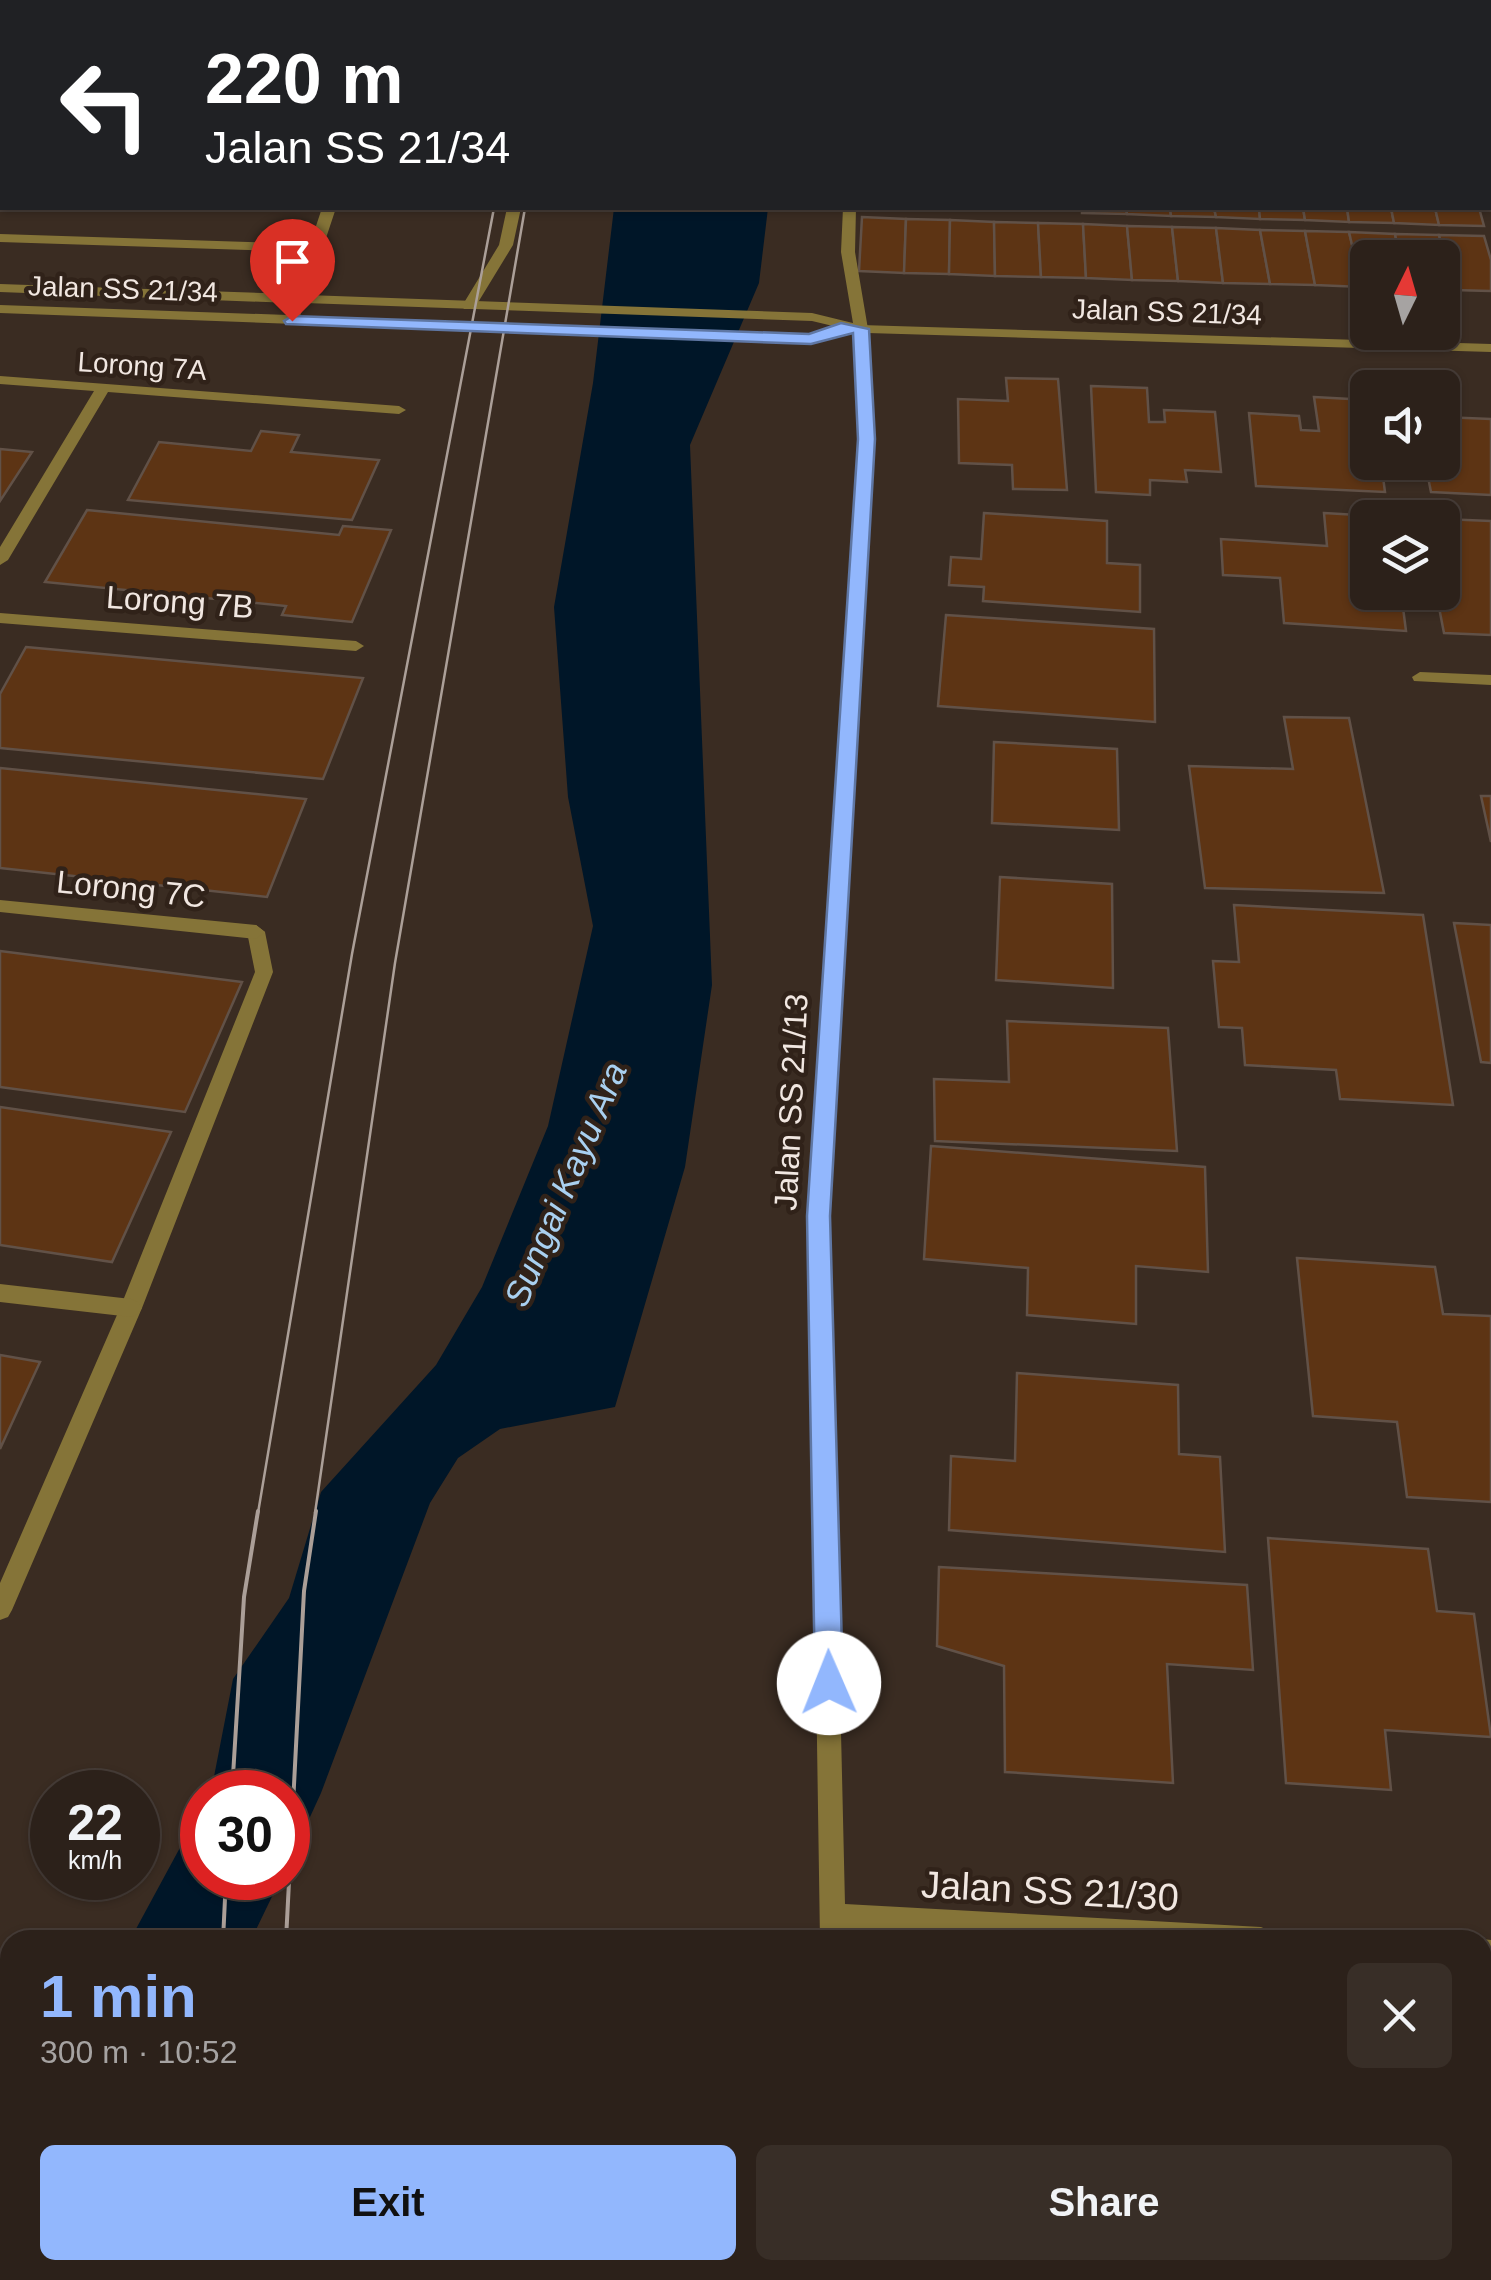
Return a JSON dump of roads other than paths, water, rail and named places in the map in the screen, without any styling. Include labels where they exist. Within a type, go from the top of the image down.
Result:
[{"type":"street","points":[[292,321],[327,210]]},
{"type":"street","points":[[469,306],[506,245],[514,210]]},
{"type":"street","name":"Jalan SS 21/13","points":[[834,1928],[818,1216],[866,439],[851,328],[849,210]]},
{"type":"street","points":[[0,238],[316,248]]},
{"type":"street","name":"Jalan SS 21/34","points":[[0,288],[298,302],[812,317],[851,328],[1491,348]]},
{"type":"street","name":"Jalan SS 21/34","points":[[0,309],[811,339],[851,328]]},
{"type":"street","name":"Lorong 7A","points":[[0,380],[399,410]]},
{"type":"street","points":[[0,560],[102,388]]},
{"type":"street","name":"Lorong 7B","points":[[0,618],[356,646]]},
{"type":"street","points":[[1420,677],[1491,680]]},
{"type":"street","name":"Lorong 7C","points":[[0,906],[256,932],[264,972],[132,1308]]},
{"type":"street","points":[[0,1292],[132,1308],[0,1610]]},
{"type":"street","name":"Jalan SS 21/30","points":[[834,1928],[905,1930]]},
{"type":"water","name":"Sungai Kayu Ara","points":[[614,210],[768,210],[759,283],[690,445],[712,985],[685,1167],[615,1407],[500,1429],[458,1458],[430,1503],[310,1817],[310,1770],[215,1770],[233,1679],[289,1598],[321,1492],[436,1365],[482,1287],[548,1126],[593,926],[568,797],[554,607],[593,383]]},
{"type":"water","points":[[180,1848],[180,1900],[270,1900],[256,1930],[135,1930],[152,1900],[160,1900],[160,1885]]},
{"type":"tram line","points":[[258,1513],[352,954],[494,210]]},
{"type":"tram line","points":[[315,1513],[395,963],[525,210]]},
{"type":"tram line","points":[[233,1770],[244,1597],[258,1511]]},
{"type":"tram line","points":[[287,1930],[304,1591],[316,1511]]},
{"type":"tram line","points":[[223,1930],[225,1900]]}]
